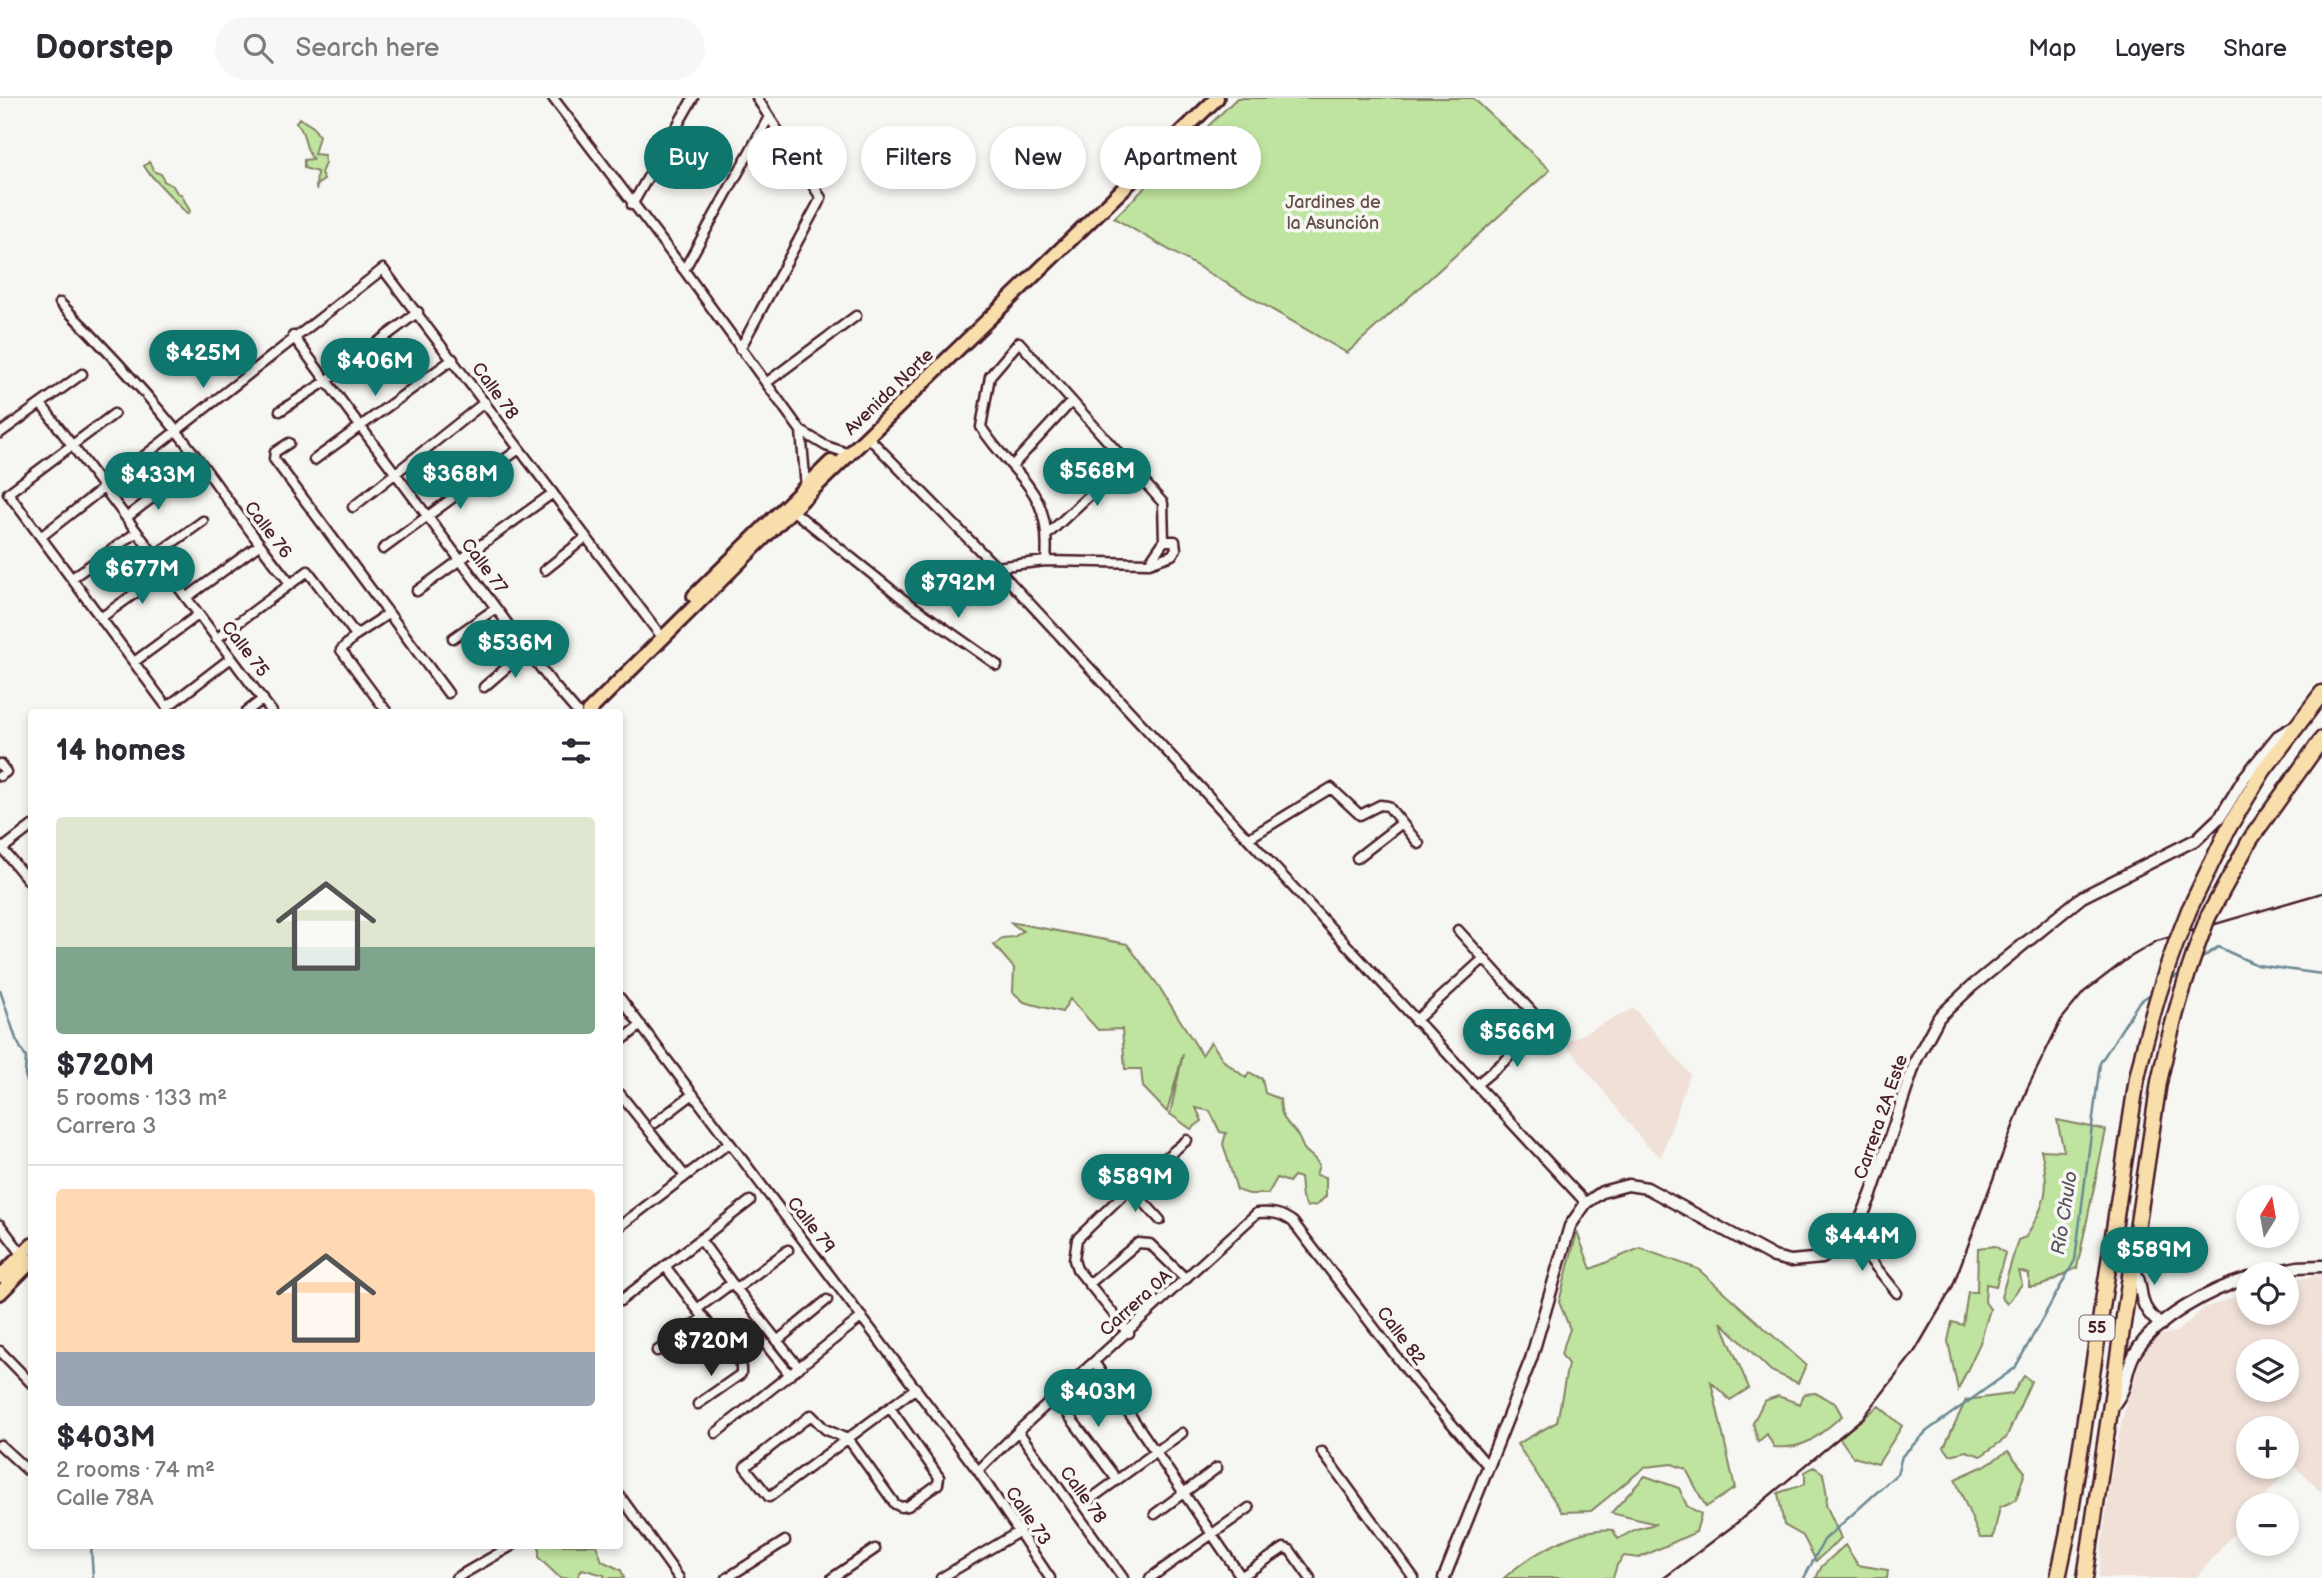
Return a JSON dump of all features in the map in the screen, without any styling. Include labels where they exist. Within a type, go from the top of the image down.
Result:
[{"type":"highway","name":"55","points":[[2058,1578],[2068,1531],[2137,1078],[2149,1021],[2189,910],[2229,827],[2263,771],[2322,693]]},
{"type":"highway","name":"55","points":[[2085,1578],[2159,1082],[2180,992],[2208,916],[2250,840],[2322,739]]},
{"type":"main road","name":"Avenida Norte","points":[[575,709],[846,453],[1206,98]]},
{"type":"main road","name":"Avenida Norte","points":[[846,453],[868,437],[1217,98]]},
{"type":"main road","name":"Avenida Norte","points":[[591,709],[792,510],[806,489]]},
{"type":"main road","points":[[0,1277],[28,1253]]},
{"type":"main road","points":[[0,1293],[28,1253]]},
{"type":"street","points":[[553,98],[684,270],[801,431],[826,446],[846,453]]},
{"type":"street","points":[[632,205],[693,98]]},
{"type":"street","points":[[740,349],[821,198],[757,98]]},
{"type":"street","points":[[684,270],[769,117]]},
{"type":"street","name":"Calle 78","points":[[293,336],[383,269],[658,632]]},
{"type":"street","name":"Calle 76","points":[[60,303],[98,340],[176,431],[289,583]]},
{"type":"street","points":[[279,411],[325,382],[418,312]]},
{"type":"street","points":[[766,383],[856,316]]},
{"type":"street","points":[[42,536],[293,336]]},
{"type":"street","name":"Calle 77","points":[[293,336],[571,709]]},
{"type":"street","points":[[1045,561],[1048,534],[1042,510],[1031,487],[996,451],[981,428],[990,376],[1019,342],[1163,503],[1164,541],[1149,563]]},
{"type":"street","points":[[314,460],[453,359]]},
{"type":"street","points":[[0,433],[82,374]]},
{"type":"street","points":[[1012,466],[1072,401]]},
{"type":"street","points":[[352,507],[485,402]]},
{"type":"street","name":"Calle 75","points":[[41,404],[270,709]]},
{"type":"street","points":[[114,414],[8,493],[167,707],[231,658]]},
{"type":"street","points":[[801,431],[806,489]]},
{"type":"street","points":[[868,437],[996,567],[1586,1203],[1570,1226],[1531,1359],[1444,1578]]},
{"type":"street","points":[[289,443],[275,452],[274,459],[448,693]]},
{"type":"street","points":[[383,549],[519,449]]},
{"type":"street","points":[[1048,534],[1126,461]]},
{"type":"street","points":[[127,517],[170,484]]},
{"type":"street","points":[[417,591],[553,493]]},
{"type":"street","points":[[792,510],[903,599],[997,665]]},
{"type":"street","points":[[154,556],[203,522]]},
{"type":"street","points":[[72,578],[137,532]]},
{"type":"street","points":[[545,570],[585,538]]},
{"type":"street","points":[[996,567],[1045,561],[1149,563],[1172,555],[1176,549],[1175,541],[1164,541]]},
{"type":"street","points":[[186,598],[259,545]]},
{"type":"street","points":[[102,617],[166,571]]},
{"type":"street","points":[[216,639],[308,571],[356,635]]},
{"type":"street","points":[[453,638],[496,608]]},
{"type":"street","points":[[385,709],[341,650],[356,635],[388,614]]},
{"type":"street","points":[[134,662],[198,615]]},
{"type":"street","points":[[484,687],[527,650]]},
{"type":"street","points":[[250,709],[263,699]]},
{"type":"street","name":"Carrera 2A Este","points":[[1586,1203],[1602,1192],[1628,1185],[1647,1188],[1774,1258],[1791,1261],[1822,1258],[1840,1247],[1857,1228],[1871,1195],[1916,1060],[1939,1017],[1971,986],[2082,897],[2197,839],[2221,816],[2244,778],[2278,736],[2288,728],[2300,724]]},
{"type":"street","points":[[0,764],[6,772],[0,776]]},
{"type":"street","points":[[1248,838],[1331,788],[1358,814],[1366,815],[1380,805],[1386,805],[1419,844]]},
{"type":"street","points":[[1357,858],[1402,823]]},
{"type":"street","points":[[28,829],[1,847],[28,880]]},
{"type":"street","points":[[1458,930],[1482,960],[1534,1014],[1536,1025],[1507,1059],[1476,1085]]},
{"type":"street","points":[[1415,1021],[1482,960]]},
{"type":"street","name":"Calle 79","points":[[623,1002],[978,1471]]},
{"type":"street","points":[[623,1040],[641,1025]]},
{"type":"street","points":[[655,1123],[693,1094]]},
{"type":"street","points":[[623,1098],[685,1176]]},
{"type":"street","points":[[1129,1332],[1077,1269],[1074,1260],[1077,1239],[1130,1187],[1187,1140]]},
{"type":"street","points":[[623,1224],[729,1143]]},
{"type":"street","points":[[1130,1187],[1160,1220]]},
{"type":"street","points":[[623,1299],[750,1200]]},
{"type":"street","name":"Carrera 0A","points":[[978,1471],[1018,1431],[1257,1213],[1284,1215],[1293,1222]]},
{"type":"street","name":"Calle 82","points":[[1293,1222],[1487,1471]]},
{"type":"street","points":[[0,1225],[28,1253]]},
{"type":"street","points":[[1850,1235],[1897,1293]]},
{"type":"street","points":[[700,1240],[799,1368]]},
{"type":"street","points":[[1089,1284],[1138,1243],[1144,1242],[1150,1244],[1186,1279]]},
{"type":"street","points":[[697,1309],[788,1250]]},
{"type":"street","points":[[2131,1265],[2139,1277],[2139,1297],[2143,1307],[2161,1325]]},
{"type":"street","points":[[665,1266],[741,1365],[741,1374],[698,1404]]},
{"type":"street","points":[[2299,1267],[2322,1266]]},
{"type":"street","points":[[2110,1409],[2124,1393],[2128,1368],[2135,1353],[2161,1325],[2214,1291],[2236,1283]]},
{"type":"street","points":[[778,1341],[827,1300]]},
{"type":"street","points":[[657,1351],[704,1317]]},
{"type":"street","points":[[716,1433],[862,1317]]},
{"type":"street","points":[[731,1352],[759,1336],[790,1375]]},
{"type":"street","points":[[0,1351],[28,1380]]},
{"type":"street","points":[[1094,1362],[1240,1578],[1284,1548],[1290,1550],[1310,1578]]},
{"type":"street","points":[[890,1408],[939,1477],[938,1484],[908,1506],[895,1504],[849,1440],[825,1429],[811,1415],[745,1467],[769,1497],[849,1440],[890,1408],[916,1388]]},
{"type":"street","points":[[1055,1397],[1117,1480]]},
{"type":"street","name":"Calle 78","points":[[1018,1431],[1123,1578]]},
{"type":"street","points":[[1092,1498],[1182,1433]]},
{"type":"street","points":[[0,1445],[27,1470]]},
{"type":"street","points":[[1322,1452],[1414,1578]]},
{"type":"street","points":[[1155,1514],[1217,1468]]},
{"type":"street","name":"Calle 73","points":[[978,1471],[1050,1578]]},
{"type":"street","points":[[623,1500],[679,1578]]},
{"type":"street","points":[[1150,1578],[1249,1508]]},
{"type":"street","points":[[941,1578],[1020,1531]]},
{"type":"street","points":[[727,1578],[785,1541]]},
{"type":"street","points":[[459,1577],[506,1549]]},
{"type":"street","points":[[832,1578],[875,1549]]},
{"type":"shaded area","points":[[1634,1008],[1690,1074],[1661,1157],[1646,1145],[1565,1043]]},
{"type":"shaded area","points":[[2322,1274],[2322,1493],[2299,1470],[2299,1416],[2236,1416],[2236,1479],[2280,1479],[2268,1493],[2236,1493],[2236,1530],[2196,1578],[2098,1578],[2110,1480],[2123,1415],[2140,1361],[2150,1344],[2161,1335],[2177,1332],[2204,1308],[2236,1297],[2236,1325],[2299,1325],[2299,1279]]},
{"type":"green space","name":"Jardines de la Asunción","points":[[1237,98],[1473,98],[1550,170],[1347,353],[1114,218],[1144,189],[1261,189],[1261,126],[1208,126]]},
{"type":"green space","points":[[299,118],[313,127],[319,136],[314,154],[324,155],[325,163],[321,173],[324,180],[318,184],[316,190],[317,172],[304,168],[304,160],[313,159],[296,123]]},
{"type":"green space","points":[[149,162],[164,181],[181,194],[190,211],[187,214],[149,173],[144,166]]},
{"type":"green space","points":[[1009,922],[1127,944],[1158,985],[1202,1055],[1211,1042],[1224,1061],[1246,1078],[1249,1072],[1262,1079],[1265,1093],[1280,1099],[1284,1118],[1304,1149],[1319,1165],[1316,1175],[1326,1177],[1326,1196],[1317,1205],[1307,1207],[1302,1198],[1300,1178],[1294,1176],[1289,1182],[1277,1178],[1268,1194],[1249,1194],[1237,1190],[1223,1144],[1226,1133],[1220,1132],[1210,1111],[1196,1108],[1202,1121],[1191,1129],[1170,1114],[1183,1054],[1167,1112],[1143,1087],[1141,1069],[1125,1069],[1122,1029],[1098,1030],[1070,999],[1062,1012],[1024,1002],[1013,992],[1014,968],[994,945],[1002,938],[1014,937],[1023,931]]},
{"type":"green space","points":[[2057,1120],[2106,1130],[2077,1268],[2035,1287],[2029,1287],[2029,1274],[2019,1271],[2022,1284],[2007,1304],[2001,1297],[2018,1240],[2026,1237],[2045,1195],[2046,1176],[2041,1150],[2064,1151]]},
{"type":"green space","points":[[1577,1232],[1591,1269],[1640,1248],[1698,1269],[1806,1365],[1798,1383],[1771,1371],[1721,1322],[1749,1388],[1730,1400],[1711,1382],[1735,1488],[1706,1507],[1686,1469],[1672,1464],[1645,1467],[1591,1511],[1562,1512],[1517,1444],[1557,1422],[1568,1364],[1561,1354],[1570,1329],[1559,1302]]},
{"type":"green space","points":[[1995,1246],[2005,1253],[1996,1286],[1986,1284],[1985,1302],[1990,1309],[1980,1343],[1958,1390],[1948,1341],[1952,1322],[1963,1325],[1968,1292],[1977,1292],[1978,1248]]},
{"type":"green space","points":[[2024,1376],[2031,1381],[2006,1438],[1981,1456],[1966,1451],[1950,1455],[1944,1447],[1966,1400],[2012,1394]]},
{"type":"green space","points":[[1815,1393],[1835,1403],[1842,1416],[1804,1444],[1774,1447],[1767,1434],[1758,1442],[1753,1423],[1764,1401],[1778,1396],[1800,1404],[1804,1394]]},
{"type":"green space","points":[[1879,1406],[1902,1426],[1878,1464],[1853,1457],[1839,1437]]},
{"type":"green space","points":[[2008,1451],[2025,1472],[2016,1500],[2000,1507],[1993,1538],[1980,1538],[1955,1479]]},
{"type":"green space","points":[[1814,1467],[1823,1473],[1826,1505],[1841,1538],[1816,1561],[1803,1536],[1784,1525],[1778,1493],[1805,1484],[1805,1472]]},
{"type":"green space","points":[[1645,1476],[1679,1488],[1687,1506],[1701,1514],[1696,1532],[1639,1558],[1624,1556],[1617,1565],[1613,1578],[1504,1578],[1527,1560],[1571,1537],[1600,1530],[1613,1530],[1618,1539],[1636,1529],[1656,1524],[1611,1513]]},
{"type":"green space","points":[[1845,1545],[1858,1565],[1888,1570],[1887,1578],[1816,1578],[1822,1566]]},
{"type":"green space","points":[[539,1549],[598,1549],[602,1561],[621,1570],[624,1578],[605,1578],[604,1575],[582,1569],[577,1578],[560,1578],[539,1558]]},
{"type":"waterway","name":"Río Chulo","points":[[2198,961],[2218,947],[2257,965],[2322,974]]},
{"type":"waterway","name":"Río Chulo","points":[[2169,981],[2183,971]]},
{"type":"waterway","points":[[0,990],[16,1039],[26,1058],[25,1075],[28,1084]]},
{"type":"waterway","name":"Río Chulo","points":[[1804,1578],[1824,1540],[1897,1474],[1902,1456],[1927,1431],[2015,1368],[2075,1260],[2100,1063],[2139,1002],[2152,993]]},
{"type":"waterway","points":[[91,1549],[93,1578]]},
{"type":"railway","points":[[1664,1578],[1733,1526],[1864,1417],[1915,1351],[1952,1288],[2027,1089],[2061,1020],[2084,992],[2127,959],[2157,941],[2322,893]]}]
